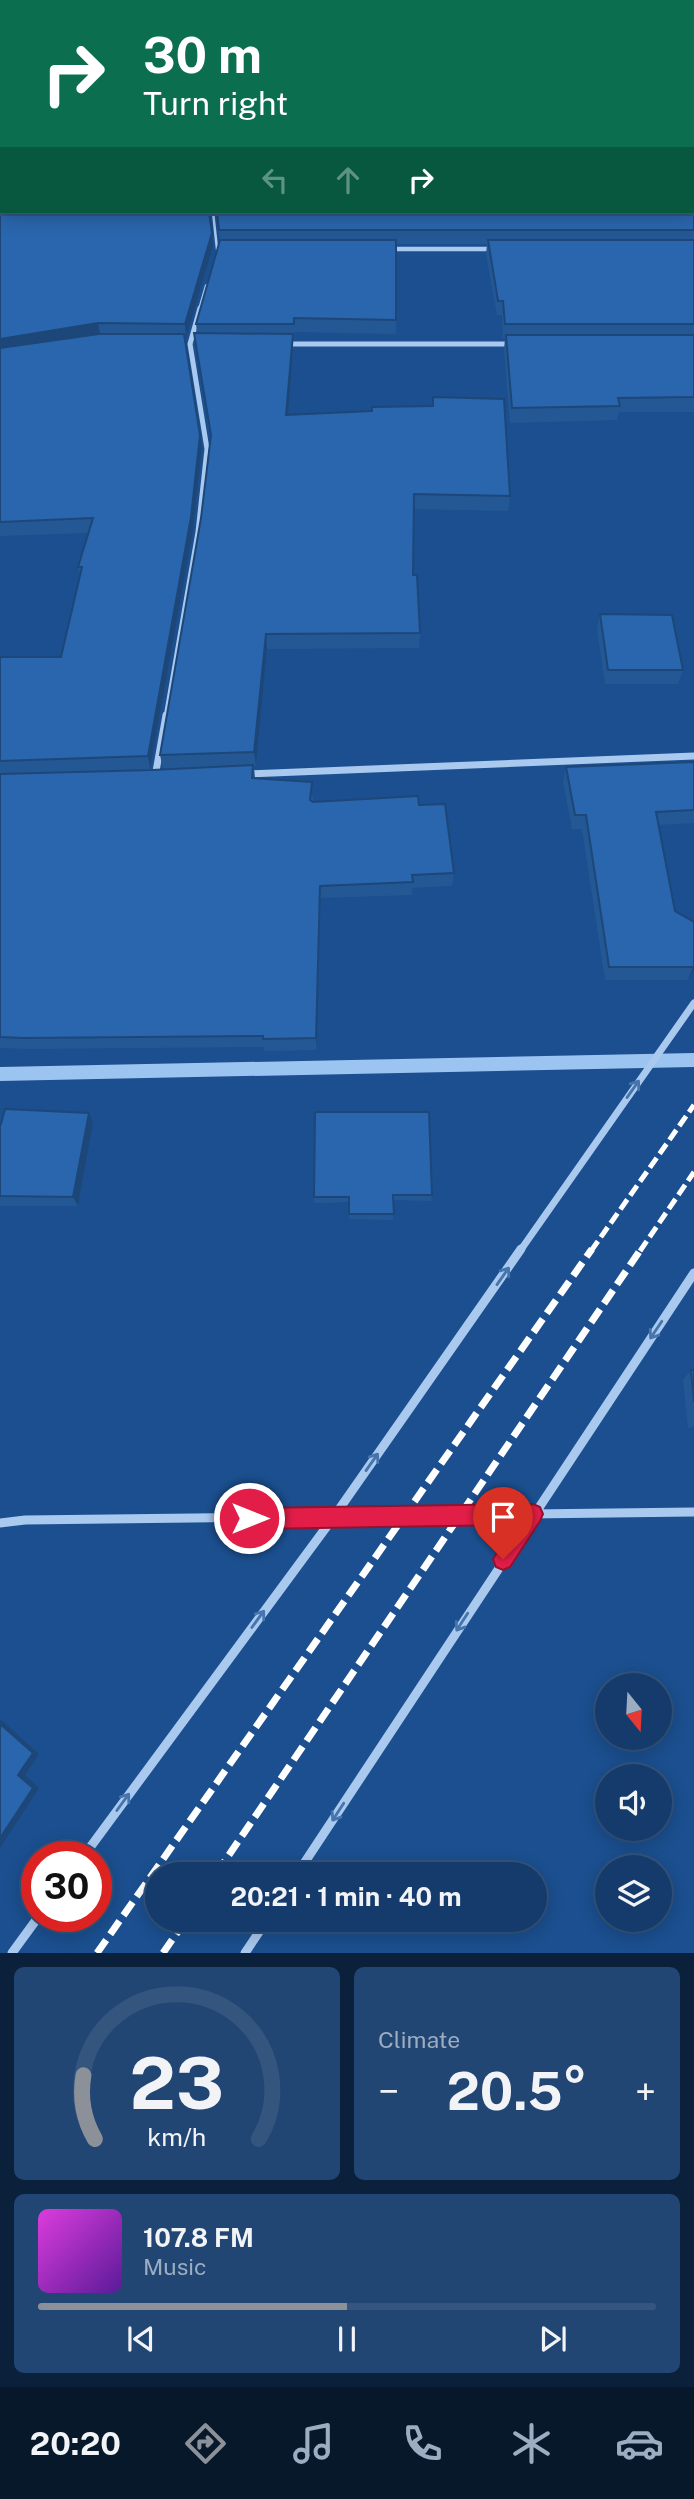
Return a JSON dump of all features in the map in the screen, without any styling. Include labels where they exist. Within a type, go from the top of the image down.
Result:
[{"type":"street","points":[[214,261],[217,249],[231,249]]},
{"type":"street","points":[[378,249],[500,249]]},
{"type":"street","points":[[155,777],[198,531],[207,449],[190,344],[210,273]]},
{"type":"street","points":[[177,344],[203,344]]},
{"type":"street","points":[[271,344],[517,344]]},
{"type":"street","points":[[238,774],[694,756]]},
{"type":"street","points":[[142,778],[169,777]]},
{"type":"street","points":[[95,1841],[333,1518],[694,1003]]},
{"type":"street","points":[[305,1862],[694,1273]]},
{"type":"street","points":[[0,1523],[25,1520],[694,1512]]},
{"type":"street","points":[[12,1953],[27,1932]]},
{"type":"street","points":[[245,1953],[259,1932]]},
{"type":"lane","points":[[213,214],[217,249]]},
{"type":"building","points":[[0,214],[209,214],[212,233],[185,324],[98,323],[0,339]]},
{"type":"building","points":[[217,214],[694,214],[694,230],[219,230]]},
{"type":"building","points":[[220,240],[396,240],[396,320],[294,318],[294,324],[196,324]]},
{"type":"building","points":[[488,240],[694,240],[694,324],[505,324],[503,301],[498,301]]},
{"type":"building","points":[[194,333],[293,334],[286,415],[372,411],[372,407],[433,406],[433,397],[504,399],[510,496],[414,494],[413,575],[417,575],[420,633],[266,634],[254,752],[160,755],[201,518],[211,435]]},
{"type":"building","points":[[99,334],[184,334],[200,435],[191,517],[148,756],[0,761],[0,657],[61,657],[82,567],[78,567],[93,518],[0,522],[0,348]]},
{"type":"building","points":[[506,335],[694,335],[694,397],[618,398],[620,406],[512,408]]},
{"type":"building","points":[[600,614],[672,615],[683,670],[608,670]]},
{"type":"building","points":[[694,762],[694,810],[656,812],[675,911],[694,922],[694,966],[609,967],[586,815],[575,815],[566,767]]},
{"type":"building","points":[[253,765],[252,778],[312,782],[310,800],[313,802],[418,796],[419,805],[445,804],[454,873],[412,875],[413,882],[320,886],[316,1038],[0,1037],[0,774]]},
{"type":"building","points":[[5,1109],[89,1113],[73,1197],[0,1196],[0,1124]]},
{"type":"building","points":[[315,1112],[429,1112],[432,1195],[393,1195],[394,1214],[349,1214],[349,1197],[314,1197]]},
{"type":"building","points":[[691,1370],[694,1370],[694,1402]]},
{"type":"building","points":[[0,1724],[33,1753],[18,1775],[33,1788],[0,1838]]},
{"type":"waterway","points":[[0,1074],[694,1060]]},
{"type":"railway","points":[[591,1251],[694,1105]]},
{"type":"railway","points":[[640,1251],[694,1172]]},
{"type":"railway","points":[[97,1953],[592,1249]]},
{"type":"railway","points":[[224,1862],[641,1249]]},
{"type":"railway","points":[[163,1953],[178,1932]]},
{"type":"route","points":[[249,1518],[533,1514],[503,1559]]}]
